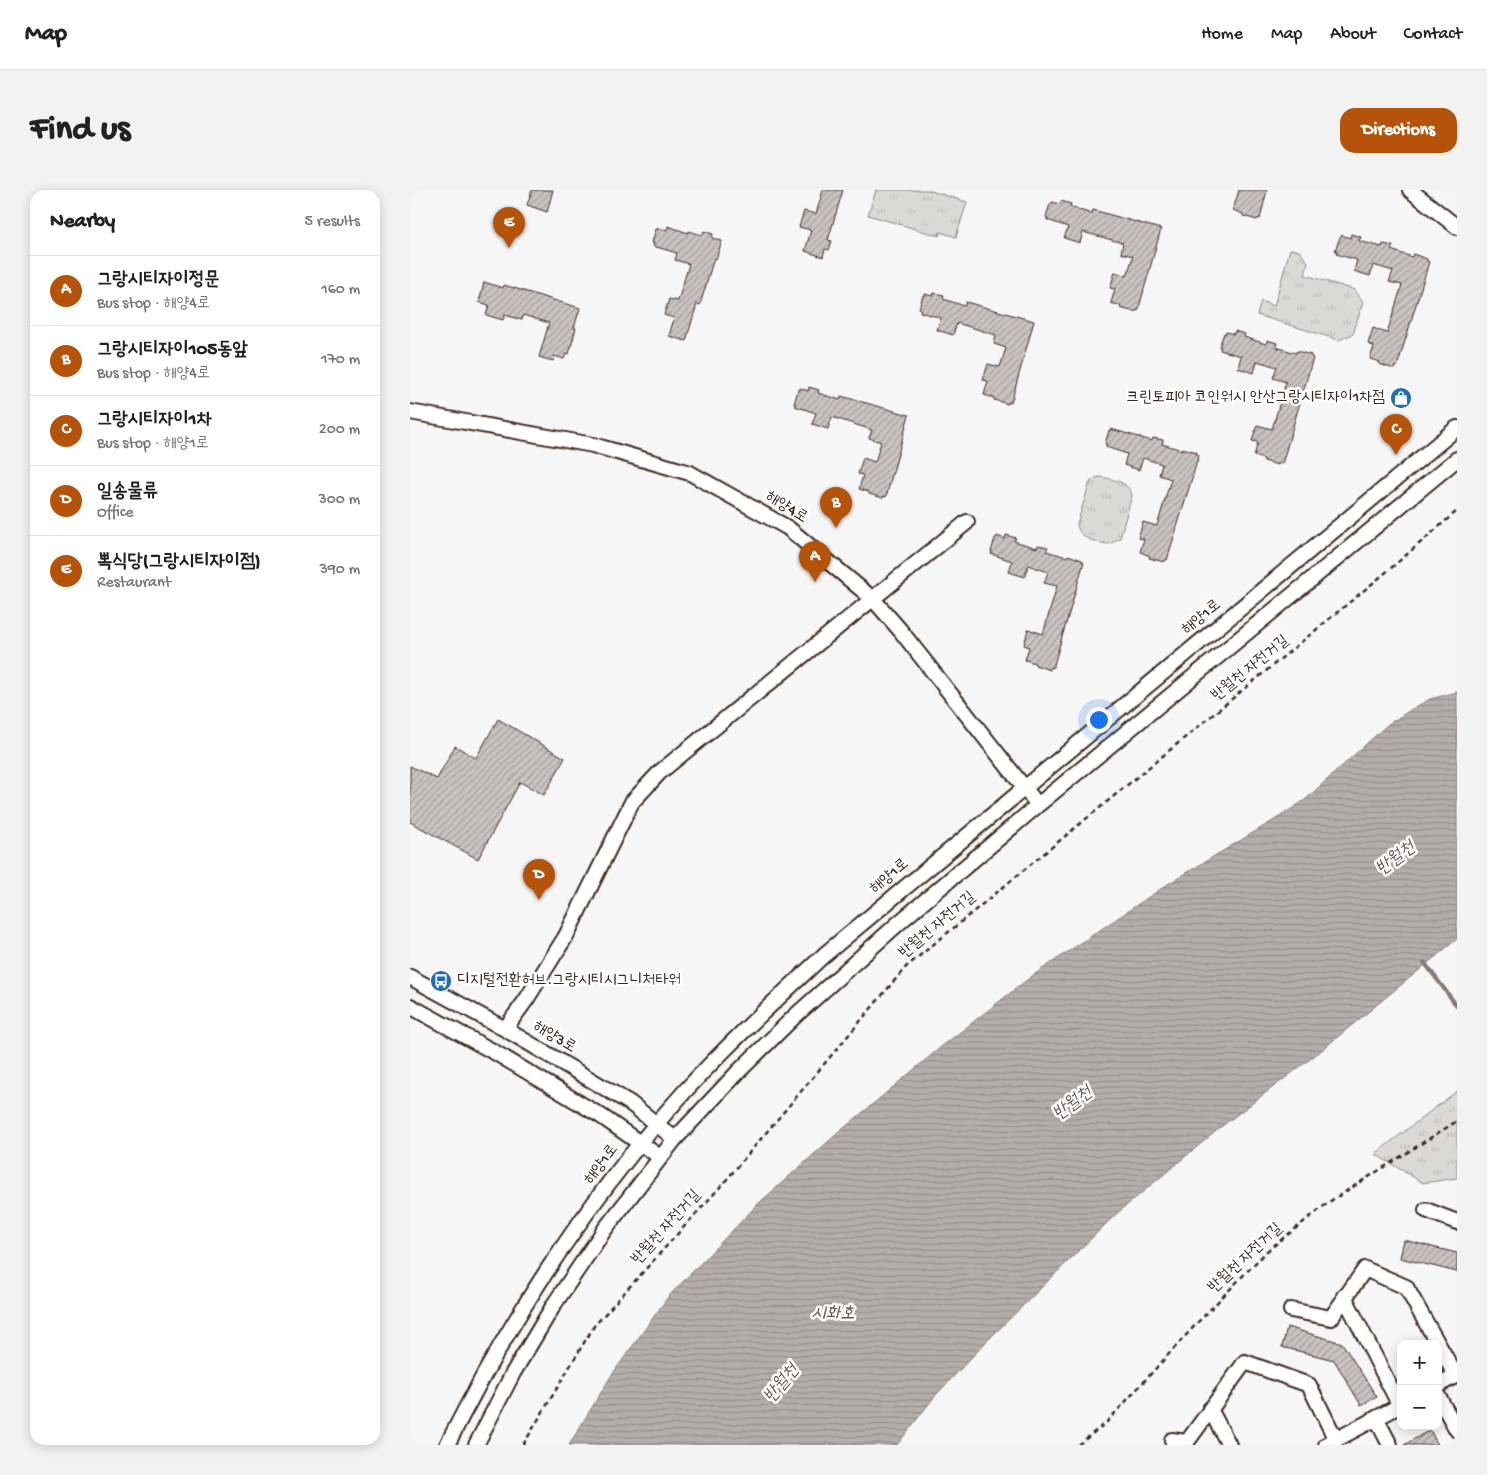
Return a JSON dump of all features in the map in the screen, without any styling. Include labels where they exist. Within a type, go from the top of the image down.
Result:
[{"type":"street","points":[[1410,190],[1457,227]]},
{"type":"street","name":"해양4로","points":[[410,412],[593,445],[690,474],[788,528],[873,600],[900,630],[1038,805]]},
{"type":"street","name":"해양1로","points":[[447,1445],[493,1360],[540,1282],[595,1202],[640,1144],[712,1063],[824,955],[1341,527],[1457,428]]},
{"type":"street","points":[[476,1445],[513,1373],[554,1303],[605,1230],[675,1139],[739,1071],[795,1016],[901,921],[1038,805],[1457,459]]},
{"type":"street","points":[[505,1029],[526,1000],[566,936],[632,802],[660,772],[967,522]]},
{"type":"street","name":"해양3로","points":[[410,977],[505,1029],[630,1104],[675,1139]]},
{"type":"street","points":[[410,1006],[504,1058],[601,1116],[660,1157]]},
{"type":"street","points":[[1426,1210],[1457,1222]]},
{"type":"street","points":[[1291,1310],[1331,1318],[1344,1296],[1365,1269],[1406,1287],[1457,1375],[1442,1383]]},
{"type":"street","points":[[1344,1296],[1397,1397]]},
{"type":"street","points":[[1172,1440],[1187,1442],[1245,1362],[1309,1384],[1340,1441],[1397,1407]]},
{"type":"street","points":[[1442,1403],[1457,1430]]},
{"type":"street","points":[[1210,1409],[1229,1445]]},
{"type":"street","points":[[1376,1418],[1390,1445]]},
{"type":"path","name":"반월천 자전거길","points":[[523,1445],[594,1326],[722,1185],[906,967],[1457,511]]},
{"type":"path","name":"반월천 자전거길","points":[[1078,1445],[1107,1422],[1199,1321],[1267,1251],[1329,1202],[1457,1121]]},
{"type":"green space","points":[[876,190],[928,190],[967,202],[956,237],[940,232],[939,236],[868,215]]},
{"type":"green space","points":[[1290,249],[1299,251],[1308,262],[1305,275],[1355,290],[1363,302],[1353,334],[1339,340],[1257,315],[1261,301],[1274,306]]},
{"type":"green space","points":[[1098,477],[1108,478],[1123,484],[1132,495],[1120,538],[1110,544],[1100,543],[1085,537],[1078,529],[1077,524],[1089,485],[1091,481]]},
{"type":"green space","points":[[1457,1091],[1457,1178],[1423,1183],[1375,1154]]},
{"type":"water","name":"시화호","points":[[1457,692],[1457,939],[1318,1053],[1222,1126],[1115,1215],[987,1341],[935,1396],[897,1445],[569,1445],[611,1376],[668,1297],[759,1203],[838,1133],[941,1047],[1032,976],[1168,884],[1305,800],[1387,725],[1430,699]]},
{"type":"building","points":[[532,190],[553,190],[547,212],[527,205]]},
{"type":"building","points":[[823,190],[843,190],[828,240],[832,241],[829,250],[825,249],[823,257],[805,251],[811,230],[799,227],[804,211],[816,214]]},
{"type":"building","points":[[1239,190],[1267,190],[1260,219],[1258,218],[1257,220],[1243,216],[1243,214],[1233,210]]},
{"type":"building","points":[[1061,201],[1071,204],[1070,207],[1092,214],[1093,210],[1161,229],[1138,311],[1120,308],[1121,306],[1111,303],[1115,289],[1110,288],[1115,272],[1127,276],[1133,256],[1121,253],[1123,243],[1083,232],[1080,243],[1064,238],[1068,227],[1047,220],[1046,217],[1050,204],[1052,202],[1060,204]]},
{"type":"building","points":[[668,226],[688,233],[689,231],[702,235],[704,231],[713,234],[712,238],[722,241],[716,259],[714,258],[700,305],[697,304],[686,341],[669,336],[674,318],[664,315],[669,299],[678,301],[689,264],[675,260],[677,253],[653,246],[654,243],[652,243],[656,229],[667,230]]},
{"type":"building","points":[[1351,234],[1361,237],[1359,241],[1382,247],[1383,244],[1393,246],[1391,250],[1412,257],[1413,254],[1427,259],[1429,262],[1397,367],[1395,366],[1394,369],[1370,359],[1374,346],[1368,344],[1373,328],[1387,333],[1402,285],[1389,282],[1393,271],[1373,265],[1370,276],[1354,271],[1357,260],[1336,254],[1337,251],[1335,251],[1340,237],[1342,235],[1350,238]]},
{"type":"building","points":[[484,282],[503,288],[504,285],[580,308],[569,354],[566,353],[564,359],[554,356],[553,361],[539,357],[549,323],[523,315],[522,320],[505,315],[503,320],[486,315],[489,305],[479,302]]},
{"type":"building","points":[[934,293],[944,295],[943,299],[965,306],[966,302],[1034,321],[1011,403],[1009,402],[1008,404],[994,400],[994,398],[984,395],[988,381],[983,380],[988,364],[1000,367],[1006,348],[994,344],[996,335],[957,323],[953,335],[937,330],[941,318],[920,312],[921,310],[919,309],[923,295],[933,296]]},
{"type":"building","points":[[1235,331],[1245,334],[1244,337],[1266,344],[1267,340],[1277,343],[1276,347],[1311,355],[1313,358],[1282,464],[1279,463],[1278,465],[1264,461],[1264,459],[1254,456],[1258,442],[1252,441],[1257,425],[1272,429],[1286,382],[1273,378],[1277,367],[1257,361],[1254,373],[1238,368],[1241,356],[1220,350],[1221,348],[1219,347],[1224,333],[1234,334]]},
{"type":"building","points":[[809,387],[819,390],[818,393],[840,400],[841,396],[909,415],[886,497],[884,496],[883,498],[869,494],[869,492],[859,489],[863,475],[858,474],[863,458],[875,462],[881,442],[869,438],[872,430],[832,417],[828,429],[812,424],[816,413],[794,404],[798,390],[800,388],[808,391]]},
{"type":"building","points":[[1111,429],[1152,441],[1153,438],[1163,440],[1162,444],[1197,452],[1196,454],[1199,455],[1167,560],[1164,562],[1149,558],[1150,556],[1140,552],[1144,539],[1138,538],[1143,522],[1157,526],[1171,479],[1159,475],[1162,464],[1143,458],[1139,470],[1124,465],[1127,454],[1106,447],[1107,445],[1105,444]]},
{"type":"building","points":[[1006,535],[1016,538],[1014,541],[1037,548],[1038,545],[1048,547],[1046,551],[1067,557],[1068,555],[1084,562],[1053,668],[1050,667],[1050,670],[1025,660],[1029,647],[1024,645],[1028,629],[1043,634],[1057,586],[1044,583],[1048,572],[1028,565],[1025,577],[1009,572],[1012,561],[991,554],[995,538],[997,536],[1005,539]]},
{"type":"building","points":[[498,719],[565,758],[544,795],[520,782],[478,859],[410,822],[410,766],[437,779],[455,746],[476,758]]},
{"type":"building","points":[[1404,1240],[1457,1253],[1457,1272],[1400,1258]]},
{"type":"building","points":[[1287,1327],[1342,1343],[1377,1397],[1361,1405],[1334,1360],[1282,1347]]},
{"type":"building","points":[[1430,1430],[1438,1445],[1404,1445]]},
{"type":"waterway","points":[[1424,962],[1457,1006]]},
{"type":"place","name":"뽁식당(그랑시티자이점)","points":[[509,248]]},
{"type":"place","name":"크린토피아 코인워시 안산그랑시티자이1차점","points":[[1401,398]]},
{"type":"place","name":"그랑시티자이1차","points":[[1396,455]]},
{"type":"place","name":"그랑시티자이105동앞","points":[[836,528]]},
{"type":"place","name":"그랑시티자이정문","points":[[815,582]]},
{"type":"place","name":"일송물류","points":[[539,900]]},
{"type":"place","name":"디지털전환허브.그랑시티시그니처타워","points":[[441,981]]},
{"type":"water label","name":"반월천","points":[[1396,859]]},
{"type":"water label","name":"반월천","points":[[1073,1104]]},
{"type":"water label","name":"반월천","points":[[782,1384]]}]
